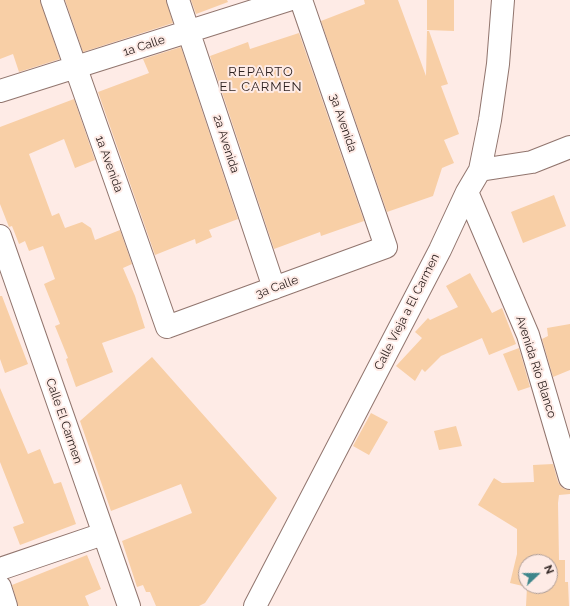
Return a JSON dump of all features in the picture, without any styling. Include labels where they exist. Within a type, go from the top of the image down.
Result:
[{"type":"street","name":"1a Avenida","points":[[52,0],[167,328]]},
{"type":"street","name":"2a Avenida","points":[[178,0],[274,288]]},
{"type":"street","name":"1a Calle","points":[[0,91],[288,0]]},
{"type":"street","name":"3a Avenida","points":[[301,0],[386,247]]},
{"type":"street","name":"Calle Vieja a El Carmen","points":[[255,606],[440,250],[467,192],[480,170],[490,120],[498,64],[503,0]]},
{"type":"street","points":[[480,170],[532,162],[570,147]]},
{"type":"street","name":"Avenida Río Blanco","points":[[467,192],[528,335],[570,478]]},
{"type":"street","name":"Calle El Carmen","points":[[0,236],[128,606]]},
{"type":"street","name":"3a Calle","points":[[167,328],[386,247]]},
{"type":"street","points":[[0,569],[103,534]]},
{"type":"street","points":[[0,587],[6,606]]},
{"type":"building","points":[[0,0],[40,0],[60,59],[19,72],[13,54],[0,59]]},
{"type":"building","points":[[65,0],[166,0],[173,23],[83,52]]},
{"type":"building","points":[[191,0],[227,0],[228,2],[196,14]]},
{"type":"building","points":[[364,0],[398,0],[426,76],[427,31],[429,31],[448,84],[441,86],[459,134],[444,140],[454,163],[442,168],[433,196],[387,212],[321,21],[365,4]]},
{"type":"building","points":[[427,0],[454,0],[454,31],[427,30]]},
{"type":"building","points":[[299,33],[364,221],[321,236],[320,232],[274,249],[210,56],[248,42],[250,49]]},
{"type":"building","points":[[181,47],[238,219],[209,230],[212,237],[196,244],[195,239],[155,255],[98,92],[149,73],[143,59]]},
{"type":"building","points":[[74,99],[95,160],[75,168],[64,139],[29,154],[52,216],[59,213],[65,228],[82,222],[91,228],[95,240],[120,230],[132,264],[123,268],[135,296],[145,328],[102,343],[113,372],[76,387],[66,359],[68,358],[55,326],[60,324],[44,284],[55,279],[43,246],[29,251],[25,241],[19,244],[12,226],[9,227],[0,204],[0,127]]},
{"type":"building","points":[[554,195],[566,226],[523,243],[511,212]]},
{"type":"building","points":[[470,273],[492,313],[502,308],[516,344],[489,355],[482,338],[441,356],[425,372],[422,369],[415,381],[396,366],[422,338],[415,332],[428,318],[430,320],[458,307],[446,286]]},
{"type":"building","points":[[0,296],[2,296],[28,364],[5,373],[0,359]]},
{"type":"building","points":[[570,324],[570,370],[553,377],[542,339],[548,336],[547,328]]},
{"type":"building","points":[[519,348],[530,387],[518,391],[503,354]]},
{"type":"building","points":[[152,357],[277,498],[205,603],[199,606],[156,606],[150,592],[146,592],[143,585],[137,587],[122,541],[192,513],[181,484],[111,511],[80,421]]},
{"type":"building","points":[[0,388],[28,454],[40,449],[54,484],[61,482],[76,524],[20,545],[13,527],[24,523],[0,462]]},
{"type":"building","points":[[371,413],[388,422],[369,455],[353,446]]},
{"type":"building","points":[[456,426],[462,446],[439,450],[434,431]]},
{"type":"building","points":[[553,464],[561,487],[570,490],[570,494],[559,495],[558,503],[559,560],[565,560],[565,582],[568,582],[569,606],[526,606],[527,594],[558,594],[558,554],[518,554],[518,585],[510,583],[517,554],[517,529],[478,505],[494,478],[502,483],[534,482],[533,465]]},
{"type":"building","points":[[87,555],[101,589],[85,596],[89,606],[18,606],[12,585]]},
{"type":"district","name":"REPARTO EL CARMEN","points":[[261,80]]}]
